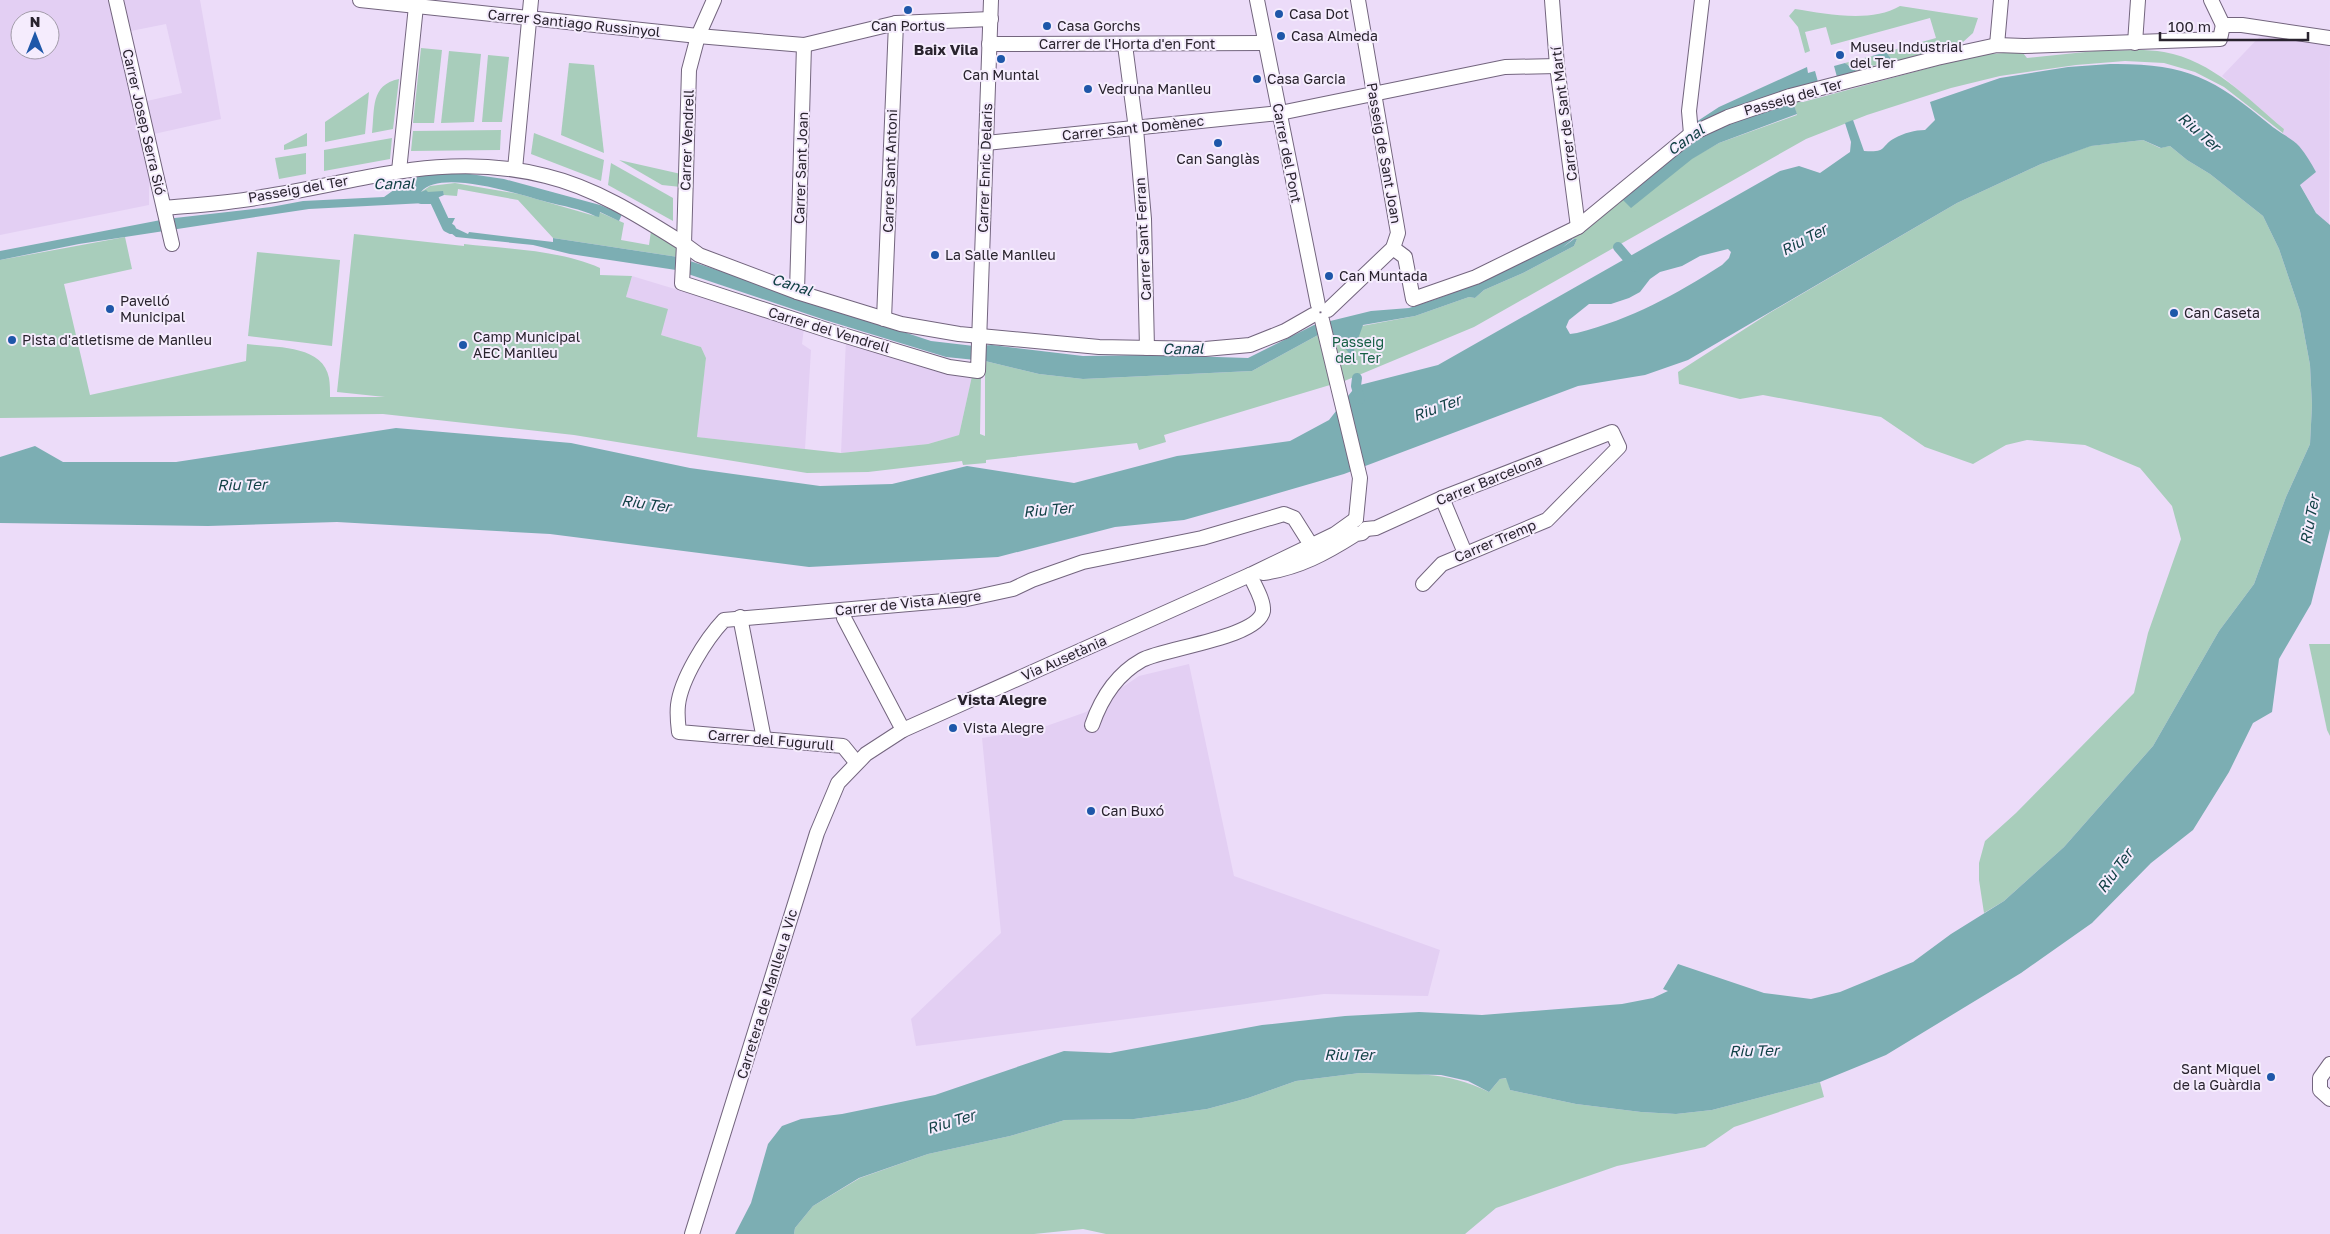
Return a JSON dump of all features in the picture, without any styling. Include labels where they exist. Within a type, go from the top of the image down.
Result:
[{"type":"street","name":"Carrer Josep Serra Sió","points":[[116,0],[172,244]]},
{"type":"street","name":"Carrer Santiago Russinyol","points":[[360,0],[698,36],[804,45],[896,23],[990,19]]},
{"type":"street","points":[[515,169],[531,0]]},
{"type":"street","points":[[698,36],[714,0]]},
{"type":"street","name":"Carrer Enric Delaris","points":[[980,341],[991,0]]},
{"type":"street","name":"Carrer del Pont","points":[[1257,0],[1321,314],[1360,478],[1365,491],[1358,525]]},
{"type":"street","name":"Passeig de Sant Joan","points":[[1358,0],[1397,226],[1397,238],[1393,248]]},
{"type":"street","name":"Carrer de Sant Martí","points":[[1552,0],[1558,66],[1578,227]]},
{"type":"street","points":[[1691,134],[1689,111],[1702,0]]},
{"type":"street","points":[[1997,46],[2002,0]]},
{"type":"street","points":[[2135,43],[2138,0]]},
{"type":"street","points":[[2211,0],[2223,25],[2242,25],[2330,38]]},
{"type":"street","points":[[398,171],[416,6]]},
{"type":"street","name":"Carrer Sant Antoni","points":[[884,319],[896,23]]},
{"type":"street","name":"Passeig del Ter","points":[[165,214],[262,198],[398,171],[453,165],[515,169],[547,176],[578,186],[621,207],[684,244],[699,255],[797,292],[884,319],[925,329],[980,341],[1098,347],[1205,349],[1250,345],[1321,314],[1393,248],[1404,258],[1413,299],[1476,277],[1578,227],[1691,134],[1728,117],[1790,96],[1937,58],[1997,46],[2220,39],[2223,25]]},
{"type":"street","name":"Carrer Vendrell","points":[[684,244],[689,70],[698,36]]},
{"type":"street","name":"Carrer de l'Horta d'en Font","points":[[989,44],[1125,45],[1265,42]]},
{"type":"street","name":"Carrer Sant Joan","points":[[797,292],[804,45]]},
{"type":"street","name":"Carrer Sant Ferran","points":[[1125,45],[1136,129],[1144,219],[1147,348]]},
{"type":"street","name":"Carrer Sant Domènec","points":[[986,143],[1280,113],[1374,92],[1504,67],[1558,66]]},
{"type":"street","name":"Carrer del Vendrell","points":[[684,244],[682,283],[850,337],[949,366],[978,372],[980,341]]},
{"type":"street","name":"Carrer Barcelona","points":[[1358,525],[1376,528],[1442,498],[1612,432]]},
{"type":"street","name":"Carrer Tremp","points":[[1423,584],[1442,564],[1547,520],[1619,447],[1612,432]]},
{"type":"street","points":[[1442,498],[1465,553]]},
{"type":"street","name":"Carrer de Vista Alegre","points":[[678,732],[678,705],[683,683],[718,625],[724,620],[740,617],[967,599],[1013,589],[1032,580],[1083,562],[1202,538],[1284,514],[1294,518],[1311,545]]},
{"type":"street","name":"Via Ausetània","points":[[856,762],[903,730],[1251,575],[1311,545],[1358,525]]},
{"type":"street","name":"Via Ausetània","points":[[1251,575],[1293,567],[1332,551],[1358,525]]},
{"type":"street","points":[[1092,725],[1097,711],[1112,684],[1142,660],[1231,634],[1255,622],[1261,616],[1262,604],[1251,575]]},
{"type":"street","points":[[740,617],[764,740]]},
{"type":"street","points":[[844,618],[903,730]]},
{"type":"street","name":"Carrer del Fugurull","points":[[678,732],[843,746],[856,762]]},
{"type":"street","name":"Carretera de Manlleu a Vic","points":[[692,1234],[817,833],[838,783],[856,762]]},
{"type":"street","points":[[2330,1064],[2320,1078],[2320,1090],[2330,1099]]},
{"type":"shaded area","points":[[0,0],[110,0],[151,180],[149,205],[0,235]]},
{"type":"shaded area","points":[[124,0],[200,0],[221,119],[154,134],[147,101],[182,93],[166,24],[131,31]]},
{"type":"shaded area","points":[[2265,31],[2330,42],[2329,226],[2316,213],[2300,184],[2316,172],[2298,145],[2282,136],[2284,129],[2222,76]]},
{"type":"shaded area","points":[[632,276],[804,328],[802,344],[811,350],[805,449],[696,437],[706,358],[701,347],[661,335],[626,297]]},
{"type":"shaded area","points":[[846,339],[972,376],[959,435],[928,444],[841,453]]},
{"type":"shaded area","points":[[1189,664],[1234,876],[1440,950],[1428,996],[1324,994],[916,1046],[911,1019],[1001,933],[982,738],[1038,729],[1086,712],[1139,676]]},
{"type":"green space","points":[[1900,6],[1978,18],[1973,33],[1963,42],[1894,62],[1886,52],[1936,38],[1930,18],[1831,45],[1826,27],[1805,32],[1810,51],[1805,53],[1798,27],[1789,16],[1795,9],[1835,15],[1862,16],[1888,11]]},
{"type":"green space","points":[[421,48],[442,50],[434,123],[413,123]]},
{"type":"green space","points":[[449,51],[481,54],[474,122],[441,123]]},
{"type":"green space","name":"Passeig del Ter","points":[[2095,51],[2156,51],[2198,63],[2243,93],[2284,129],[2283,133],[2224,87],[2195,72],[2164,63],[2125,61],[2076,65],[2000,76],[1951,88],[1867,115],[1806,139],[1474,327],[1342,382],[1330,332],[1415,316],[1469,297],[1475,298],[1484,290],[1523,273],[1574,246],[1577,239],[1567,239],[1621,198],[1719,143],[1797,115],[1793,102],[1803,102],[1977,55],[2017,52],[2023,53],[2027,58]]},
{"type":"green space","points":[[488,55],[509,57],[502,122],[482,122]]},
{"type":"green space","points":[[1872,56],[1883,63],[1856,71],[1845,63]]},
{"type":"green space","points":[[569,63],[594,65],[604,153],[561,135]]},
{"type":"green space","points":[[399,79],[393,129],[372,133],[374,107],[379,92],[390,82]]},
{"type":"green space","points":[[369,92],[365,134],[325,142],[325,122]]},
{"type":"green space","points":[[501,130],[500,150],[411,151],[413,131]]},
{"type":"green space","points":[[307,133],[307,146],[284,150],[284,145]]},
{"type":"green space","points":[[534,133],[604,160],[601,181],[531,154]]},
{"type":"green space","points":[[392,138],[390,159],[324,171],[324,150]]},
{"type":"green space","points":[[2143,140],[2160,148],[2170,146],[2187,160],[2210,174],[2263,216],[2279,249],[2300,311],[2310,365],[2312,405],[2310,444],[2286,497],[2254,584],[2219,631],[2153,746],[2064,847],[2004,901],[1984,913],[1979,880],[1979,863],[1985,841],[2016,813],[2134,693],[2148,633],[2181,539],[2172,506],[2140,468],[2085,445],[2027,440],[2006,445],[1973,464],[1925,447],[1881,417],[1763,395],[1740,399],[1679,384],[1678,372],[1771,312],[1957,203],[2041,164],[2090,146]]},
{"type":"green space","points":[[306,153],[306,174],[279,179],[275,158]]},
{"type":"green space","points":[[619,160],[681,174],[681,187],[662,185]]},
{"type":"green space","points":[[611,163],[673,198],[673,221],[608,185]]},
{"type":"green space","points":[[455,183],[519,194],[595,216],[599,212],[624,223],[621,240],[649,245],[651,231],[679,246],[678,257],[553,238],[518,200],[458,189],[457,196],[444,195],[443,192],[421,192],[430,186]]},
{"type":"green space","points":[[354,234],[464,246],[464,244],[534,251],[584,262],[600,268],[600,275],[632,276],[626,297],[668,309],[661,335],[701,347],[706,358],[697,437],[841,453],[928,444],[959,435],[972,376],[981,376],[980,434],[985,436],[985,361],[1039,374],[1083,379],[1252,371],[1318,335],[1330,385],[1164,435],[1166,442],[1139,450],[1137,443],[986,460],[986,463],[963,465],[962,461],[868,472],[807,473],[574,435],[383,414],[0,418],[0,260],[125,237],[132,269],[64,284],[90,395],[246,361],[247,344],[296,350],[307,353],[317,359],[325,367],[329,378],[330,397],[385,397],[337,392]]},
{"type":"green space","points":[[257,252],[340,260],[332,346],[248,336]]},
{"type":"green space","points":[[2309,644],[2330,644],[2330,736],[2327,730]]},
{"type":"green space","points":[[1360,1073],[1442,1077],[1473,1085],[1489,1092],[1500,1079],[1507,1078],[1510,1090],[1576,1104],[1676,1114],[1712,1110],[1820,1082],[1824,1097],[1734,1127],[1705,1147],[1617,1166],[1496,1208],[1465,1234],[1106,1234],[1083,1229],[1034,1234],[794,1234],[795,1228],[813,1206],[860,1178],[928,1154],[1010,1136],[1065,1120],[1134,1119],[1207,1109],[1248,1098],[1296,1081]]},
{"type":"water","points":[[1886,52],[1894,62],[1883,63],[1872,56]]},
{"type":"water","points":[[1845,63],[1856,71],[1837,77],[1834,66]]},
{"type":"water","name":"Riu Ter","points":[[2136,64],[2178,70],[2196,76],[2214,84],[2231,95],[2297,144],[2316,172],[2300,185],[2316,213],[2330,225],[2330,529],[2311,604],[2279,659],[2272,712],[2253,723],[2229,772],[2193,830],[2151,863],[2092,923],[2021,973],[1886,1055],[1820,1082],[1712,1110],[1676,1114],[1576,1104],[1510,1090],[1506,1078],[1500,1079],[1489,1092],[1468,1081],[1441,1075],[1360,1073],[1296,1081],[1248,1098],[1207,1109],[1134,1119],[1065,1120],[1010,1136],[928,1154],[859,1178],[813,1206],[795,1228],[794,1234],[735,1234],[751,1203],[768,1144],[782,1126],[801,1119],[842,1114],[935,1095],[1064,1051],[1110,1053],[1262,1025],[1345,1016],[1419,1012],[1482,1015],[1622,1004],[1653,998],[1668,991],[1663,989],[1678,964],[1764,993],[1811,999],[1840,992],[1913,962],[1951,934],[2004,901],[2064,847],[2153,746],[2219,631],[2254,584],[2286,497],[2310,444],[2312,405],[2310,365],[2300,311],[2279,249],[2263,216],[2210,174],[2187,160],[2170,146],[2161,148],[2143,140],[2091,146],[2041,164],[1957,203],[1688,360],[1645,375],[1578,386],[1344,474],[1241,504],[1184,520],[1115,527],[998,557],[809,567],[550,534],[337,522],[208,526],[0,523],[0,457],[35,446],[63,462],[176,462],[396,428],[571,443],[690,468],[820,486],[892,484],[967,466],[1074,483],[1177,456],[1290,441],[1329,420],[1356,386],[1438,365],[1780,171],[1799,166],[1820,173],[1850,152],[1851,142],[1845,123],[1853,120],[1864,151],[1877,151],[1895,138],[1913,131],[1925,130],[1935,120],[1930,102],[2000,78],[2068,67]],"holes":[[[1728,249],[1731,252],[1729,258],[1722,265],[1670,296],[1635,313],[1577,333],[1570,334],[1566,327],[1569,320],[1589,304],[1611,304],[1629,298],[1640,292],[1650,279],[1660,272],[1682,266],[1700,256]]]},
{"type":"water","points":[[1807,67],[1808,73],[1815,71],[1818,82],[1695,127],[1693,124],[1719,107]]},
{"type":"water","points":[[1793,102],[1797,114],[1719,143],[1692,159],[1631,208],[1621,198],[1682,149],[1715,129]]},
{"type":"water","points":[[463,173],[504,179],[600,205],[622,214],[619,221],[600,212],[599,217],[501,189],[445,182],[431,185],[421,192],[426,190],[428,192],[443,191],[444,195],[425,203],[309,209],[79,244],[0,260],[0,251],[166,219],[271,207],[303,201],[384,197],[405,182],[421,175]]},
{"type":"water","points":[[444,218],[455,218],[451,226],[468,234],[469,232],[553,242],[553,238],[678,257],[931,341],[974,346],[992,345],[1083,356],[1154,355],[1248,358],[1314,325],[1371,311],[1409,308],[1462,289],[1567,239],[1573,239],[1562,248],[1574,239],[1577,239],[1574,246],[1523,273],[1484,290],[1475,298],[1469,297],[1415,316],[1363,325],[1353,353],[1350,354],[1330,332],[1318,335],[1252,371],[1083,379],[1039,374],[985,361],[946,357],[825,320],[676,270],[570,254],[533,245],[456,237],[442,226]]},
{"type":"waterway","name":"Canal","points":[[421,199],[434,199],[447,227],[451,229]]},
{"type":"waterway","points":[[1618,247],[1635,267]]},
{"type":"waterway","points":[[1357,378],[1356,386],[1360,399]]},
{"type":"place","name":"Can Portus","points":[[908,10]]},
{"type":"place","name":"Casa Dot","points":[[1279,14]]},
{"type":"place","name":"Casa Gorchs","points":[[1047,26]]},
{"type":"place","name":"Casa Almeda","points":[[1281,36]]},
{"type":"place","name":"Museu Industrial del Ter","points":[[1840,55]]},
{"type":"place","name":"Can Muntal","points":[[1001,59]]},
{"type":"place","name":"Casa Garcia","points":[[1257,79]]},
{"type":"place","name":"Vedruna Manlleu","points":[[1088,89]]},
{"type":"place","name":"Can Sanglàs","points":[[1218,143]]},
{"type":"place","name":"La Salle Manlleu","points":[[935,255]]},
{"type":"place","name":"Can Muntada","points":[[1329,276]]},
{"type":"place","name":"Pavelló Municipal","points":[[110,309]]},
{"type":"place","name":"Can Caseta","points":[[2174,313]]},
{"type":"place","name":"Pista d'atletisme de Manlleu","points":[[12,340]]},
{"type":"place","name":"Camp Municipal AEC Manlleu","points":[[463,345]]},
{"type":"place","name":"Vista Alegre","points":[[953,728]]},
{"type":"place","name":"Can Buxó","points":[[1091,811]]},
{"type":"place","name":"Sant Miquel de la Guàrdia","points":[[2271,1077]]},
{"type":"district","name":"Baix Vila","points":[[946,50]]},
{"type":"district","name":"Vista Alegre","points":[[1002,700]]}]
